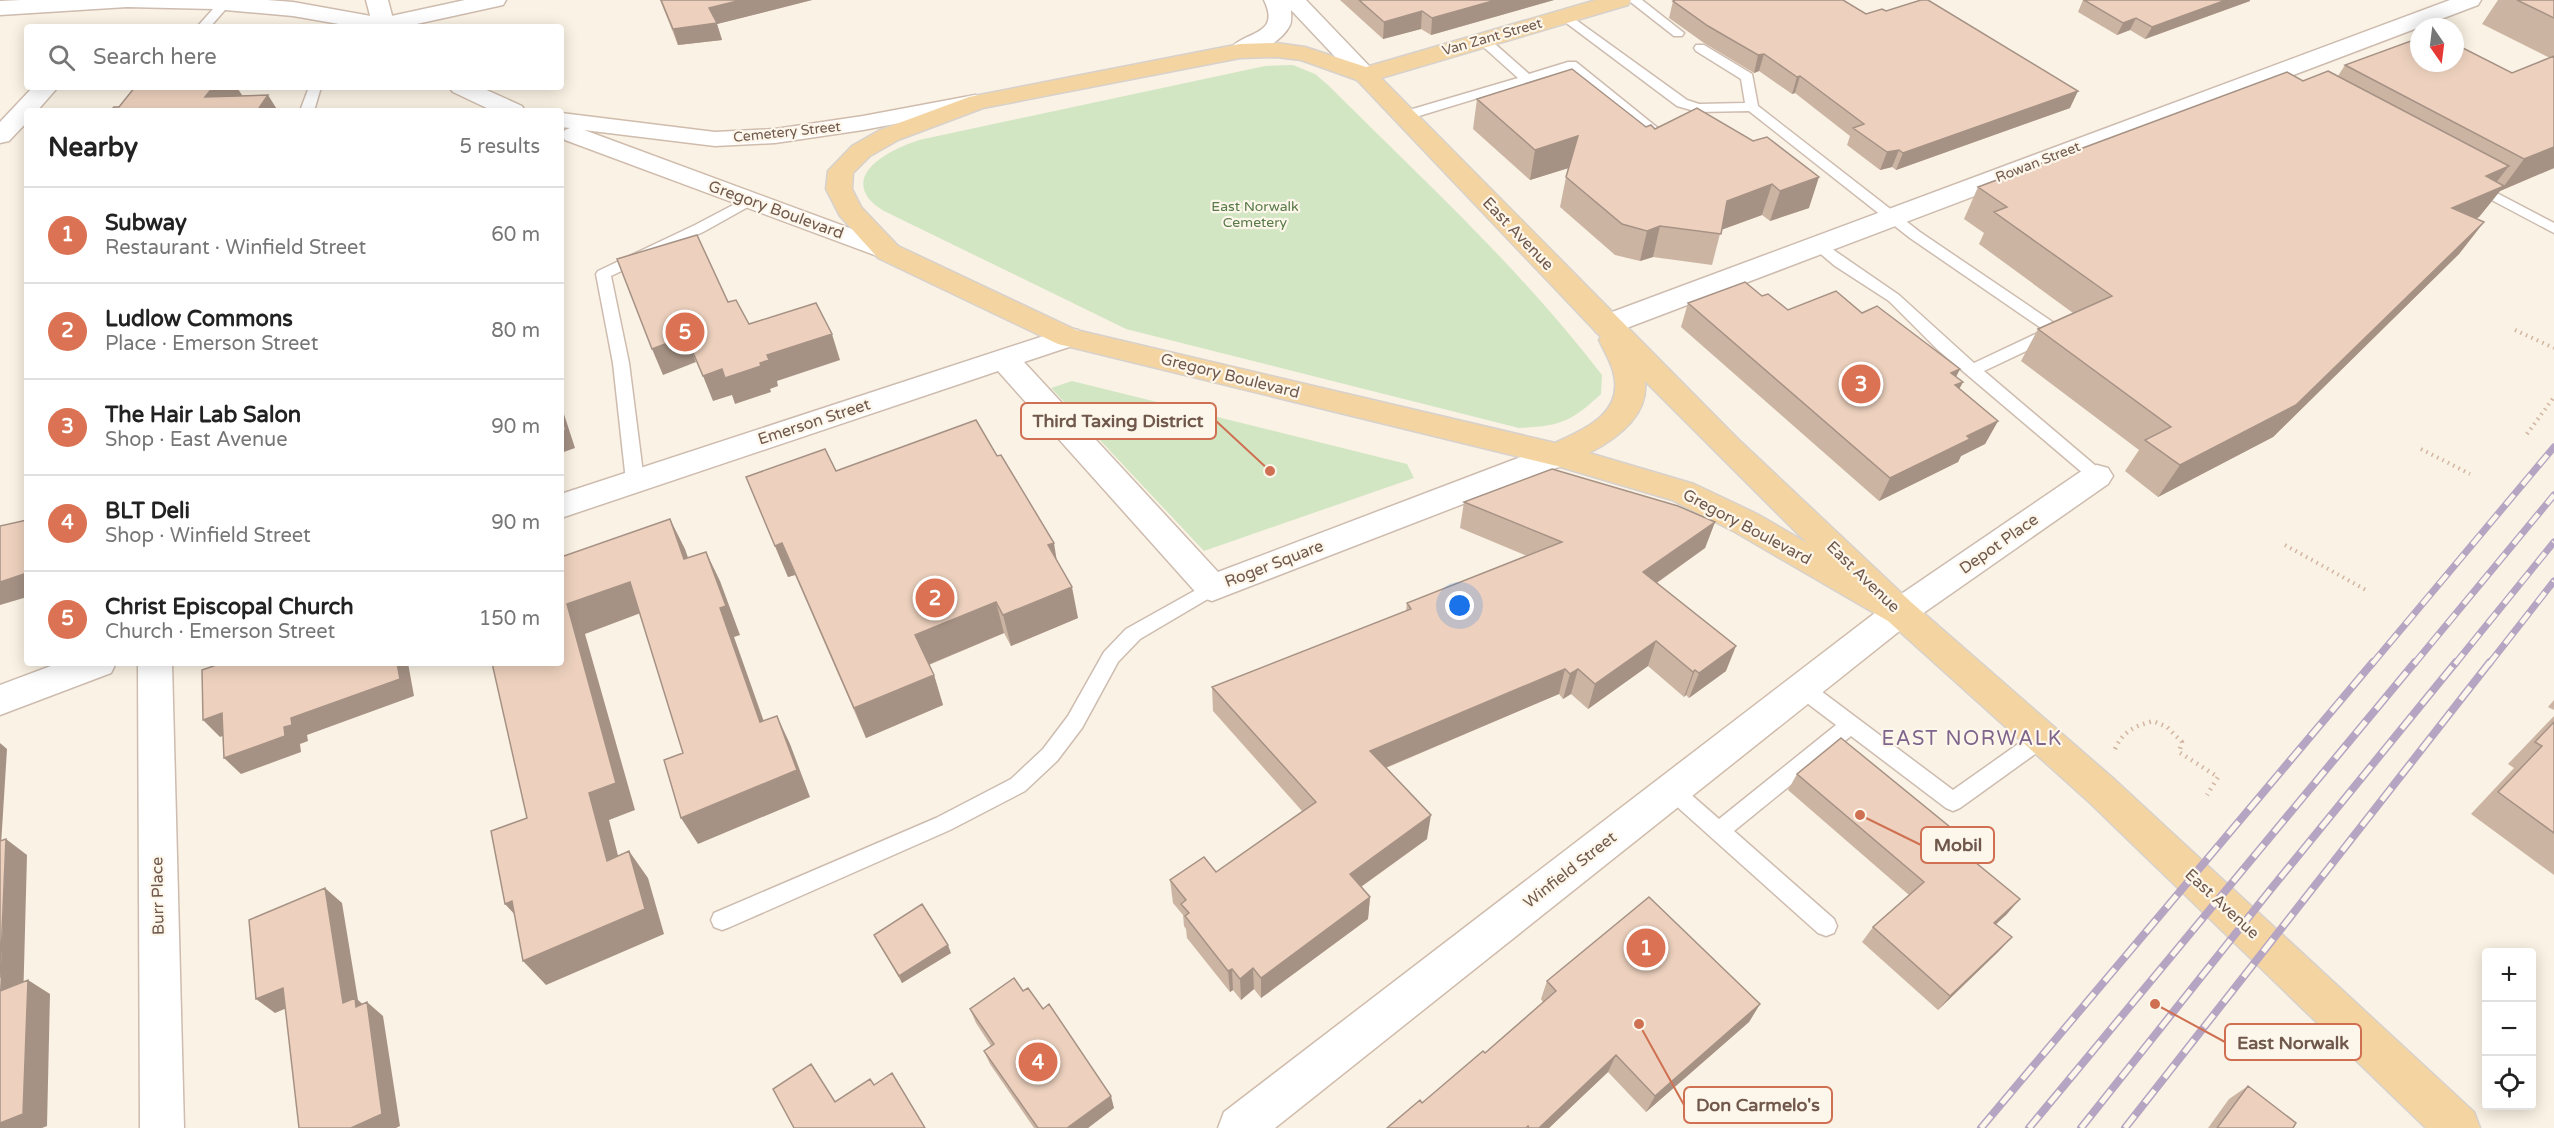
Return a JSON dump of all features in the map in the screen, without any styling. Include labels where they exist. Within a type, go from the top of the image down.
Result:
[{"type":"main road","name":"Van Zant Street","points":[[1365,75],[1620,0]]},
{"type":"main road","name":"Cemetery Street","points":[[888,252],[849,210],[839,189],[841,171],[861,151],[889,135],[977,102],[1240,51],[1276,50],[1305,54],[1365,75]]},
{"type":"main road","name":"East Avenue","points":[[1365,75],[1727,447],[1900,612],[2102,790],[2458,1128]]},
{"type":"main road","name":"Gregory Boulevard","points":[[888,252],[1068,337],[1558,455],[1683,492],[1746,523],[1900,612]]},
{"type":"main road","points":[[1558,455],[1607,430],[1627,407],[1629,376],[1606,325]]},
{"type":"street","points":[[0,8],[127,0],[225,3],[293,9],[372,24]]},
{"type":"street","points":[[108,20],[127,0]]},
{"type":"street","points":[[377,0],[383,24]]},
{"type":"street","points":[[392,24],[495,0]]},
{"type":"street","points":[[1240,51],[1271,34],[1280,23],[1280,10],[1275,0]]},
{"type":"street","name":"East Avenue","points":[[1293,0],[1365,75]]},
{"type":"street","name":"Rowan Street","points":[[1606,325],[1892,217],[2280,79],[2470,0]]},
{"type":"street","points":[[26,108],[43,90]]},
{"type":"street","points":[[468,90],[506,108]]},
{"type":"street","name":"Cemetery Street","points":[[564,120],[715,139],[775,136],[977,102]]},
{"type":"street","points":[[0,136],[24,110]]},
{"type":"street","name":"Gregory Boulevard","points":[[564,131],[888,252]]},
{"type":"street","name":"Emerson Street","points":[[564,505],[1068,337]]},
{"type":"street","name":"Roger Square","points":[[1004,359],[1212,588],[1558,455]]},
{"type":"street","name":"Depot Place","points":[[1900,612],[2097,476]]},
{"type":"street","name":"Winfield Street","points":[[1240,1128],[1900,612]]},
{"type":"street","points":[[0,700],[91,666]]},
{"type":"street","name":"Burr Place","points":[[155,666],[162,1128]]},
{"type":"lane","points":[[1634,0],[1678,33]]},
{"type":"lane","points":[[206,24],[225,3]]},
{"type":"lane","points":[[1565,16],[1682,103],[1698,108],[1752,107],[1854,189],[2055,331],[1973,370]]},
{"type":"lane","points":[[1483,40],[1527,79]]},
{"type":"lane","points":[[1700,48],[1747,77],[1752,107]]},
{"type":"lane","points":[[1404,116],[1572,65],[1657,133]]},
{"type":"lane","points":[[308,108],[314,90]]},
{"type":"lane","points":[[2462,178],[2554,229]]},
{"type":"lane","points":[[635,481],[621,363],[603,274],[700,228],[750,200]]},
{"type":"lane","points":[[1817,245],[1840,263],[1894,297],[1973,370],[2097,476]]},
{"type":"lane","points":[[722,920],[943,824],[1018,784],[1050,755],[1075,723],[1111,657],[1133,634],[1212,588]]},
{"type":"lane","points":[[1802,688],[1953,802],[2042,738]]},
{"type":"lane","points":[[1719,831],[1850,725]]},
{"type":"lane","points":[[1671,790],[1826,926]]},
{"type":"path","points":[[2515,330],[2554,348]]},
{"type":"path","points":[[2528,434],[2554,397]]},
{"type":"path","points":[[2421,449],[2470,474]]},
{"type":"path","points":[[2285,545],[2366,590]]},
{"type":"path","points":[[2113,755],[2120,736],[2137,725],[2153,721],[2167,727],[2182,742],[2179,752],[2218,777],[2207,795]]},
{"type":"green space","name":"East Norwalk Cemetery","points":[[1293,65],[1315,74],[1328,85],[1504,261],[1571,336],[1602,375],[1601,394],[1573,417],[1564,421],[1545,426],[1519,428],[1126,329],[884,211],[869,199],[864,188],[864,178],[869,169],[878,161],[899,148],[919,140],[1265,66]]},
{"type":"green space","points":[[1072,381],[1407,464],[1414,478],[1204,551],[1051,388]]},
{"type":"building","points":[[661,0],[741,0],[709,8],[717,23],[673,29]]},
{"type":"building","points":[[1359,0],[1496,0],[1432,18],[1422,11],[1384,22]]},
{"type":"building","points":[[1843,0],[1866,14],[1928,0],[2078,91],[1903,153],[1899,150],[1887,152],[1853,128],[1864,124],[1800,76],[1797,77],[1764,54],[1758,55],[1708,26],[1673,1]]},
{"type":"building","points":[[2084,0],[2226,0],[2152,27],[2136,18],[2123,23]]},
{"type":"building","points":[[2517,0],[2554,0],[2554,18]]},
{"type":"building","points":[[2410,41],[2410,72],[2464,72],[2464,49],[2512,73],[2554,56],[2554,147],[2524,159],[2345,65]]},
{"type":"building","points":[[1572,69],[1646,127],[1651,125],[1655,129],[1697,108],[1753,141],[1767,137],[1819,177],[1780,191],[1772,184],[1727,201],[1721,234],[1660,226],[1647,231],[1622,224],[1566,177],[1578,136],[1535,150],[1477,99]]},
{"type":"building","points":[[2328,71],[2509,166],[2486,176],[2504,186],[2452,208],[2484,222],[2296,405],[2180,465],[2145,440],[2171,427],[2038,329],[2112,296],[1994,212],[2007,207],[1978,187],[2287,72],[2303,81]]},
{"type":"building","points":[[133,90],[211,90],[205,97],[268,95],[259,108],[113,108],[119,107]]},
{"type":"building","points":[[697,235],[728,302],[736,300],[749,324],[816,303],[832,334],[767,355],[769,360],[760,363],[761,366],[725,378],[722,369],[703,376],[686,336],[652,349],[617,259]]},
{"type":"building","points":[[1745,282],[1762,296],[1768,294],[1788,310],[1836,291],[1862,313],[1877,306],[1960,369],[1951,373],[1963,382],[1955,385],[1998,421],[1967,436],[1970,439],[1890,478],[1688,303]]},
{"type":"building","points":[[976,420],[997,456],[1001,455],[1054,543],[1048,545],[1072,587],[1003,615],[996,602],[915,635],[934,675],[854,708],[782,543],[775,546],[746,477],[825,449],[836,471]]},
{"type":"building","points":[[1552,469],[1678,506],[1715,522],[1643,572],[1736,646],[1699,673],[1695,670],[1693,672],[1656,641],[1595,684],[1578,669],[1570,674],[1565,669],[1370,751],[1431,815],[1350,874],[1370,897],[1261,978],[1253,968],[1240,979],[1232,969],[1228,971],[1185,916],[1189,913],[1181,904],[1186,900],[1170,880],[1204,857],[1216,872],[1316,802],[1212,687],[1411,609],[1407,603],[1562,542],[1464,502]]},
{"type":"building","points":[[670,519],[684,559],[706,552],[726,606],[720,608],[760,722],[777,716],[797,770],[681,818],[664,760],[683,753],[630,582],[567,604],[616,783],[589,793],[607,861],[629,851],[645,909],[523,961],[512,901],[505,904],[491,831],[527,818],[493,666],[564,666],[564,556]]},
{"type":"building","points":[[24,521],[24,574],[0,582],[0,526]]},
{"type":"building","points":[[213,666],[398,666],[400,679],[291,718],[292,725],[284,727],[285,736],[224,758],[222,713],[203,720],[202,670]]},
{"type":"building","points":[[2554,722],[2554,833],[2498,792],[2542,746],[2535,742]]},
{"type":"building","points":[[1841,738],[1950,827],[1941,834],[2020,899],[1994,923],[2012,937],[1950,996],[1873,927],[1924,882],[1797,774]]},
{"type":"building","points":[[6,839],[0,978],[0,841]]},
{"type":"building","points":[[325,888],[343,1003],[355,998],[356,1007],[367,1002],[382,1114],[351,1128],[299,1128],[283,988],[256,999],[249,920]]},
{"type":"building","points":[[1649,897],[1760,1004],[1655,1096],[1616,1055],[1539,1128],[1528,1126],[1526,1128],[1387,1128],[1420,1100],[1422,1103],[1483,1051],[1485,1053],[1556,991],[1547,981]]},
{"type":"building","points":[[922,904],[948,945],[899,976],[874,935]]},
{"type":"building","points":[[1014,978],[1023,991],[1028,988],[1043,1009],[1049,1004],[1111,1096],[1067,1128],[1038,1128],[984,1051],[994,1044],[970,1009]]},
{"type":"building","points":[[28,980],[23,1114],[0,1123],[0,991]]},
{"type":"building","points":[[811,1064],[835,1102],[870,1079],[874,1085],[892,1073],[925,1128],[794,1128],[773,1089]]},
{"type":"building","points":[[2248,1086],[2296,1123],[2293,1128],[2217,1128]]},
{"type":"railway","points":[[2372,664],[2554,447]]},
{"type":"railway","points":[[2414,664],[2554,495]]},
{"type":"railway","points":[[2455,664],[2554,542]]},
{"type":"railway","points":[[2489,664],[2554,581]]},
{"type":"railway","points":[[1981,1128],[2373,662]]},
{"type":"railway","points":[[2029,1128],[2415,662]]},
{"type":"railway","points":[[2081,1128],[2271,889],[2456,662]]},
{"type":"railway","points":[[2125,1128],[2490,662]]},
{"type":"place","name":"Christ Episcopal Church","points":[[685,332]]},
{"type":"place","name":"The Hair Lab Salon","points":[[1861,384]]},
{"type":"place","name":"Third Taxing District","points":[[1270,471]]},
{"type":"place","name":"Ludlow Commons","points":[[935,598]]},
{"type":"place","name":"Mobil","points":[[1860,815]]},
{"type":"place","name":"Subway","points":[[1646,948]]},
{"type":"place","name":"East Norwalk","points":[[2155,1004]]},
{"type":"place","name":"Don Carmelo's","points":[[1639,1024]]},
{"type":"place","name":"BLT Deli","points":[[1038,1062]]},
{"type":"district","name":"EAST NORWALK","points":[[1972,739]]}]
